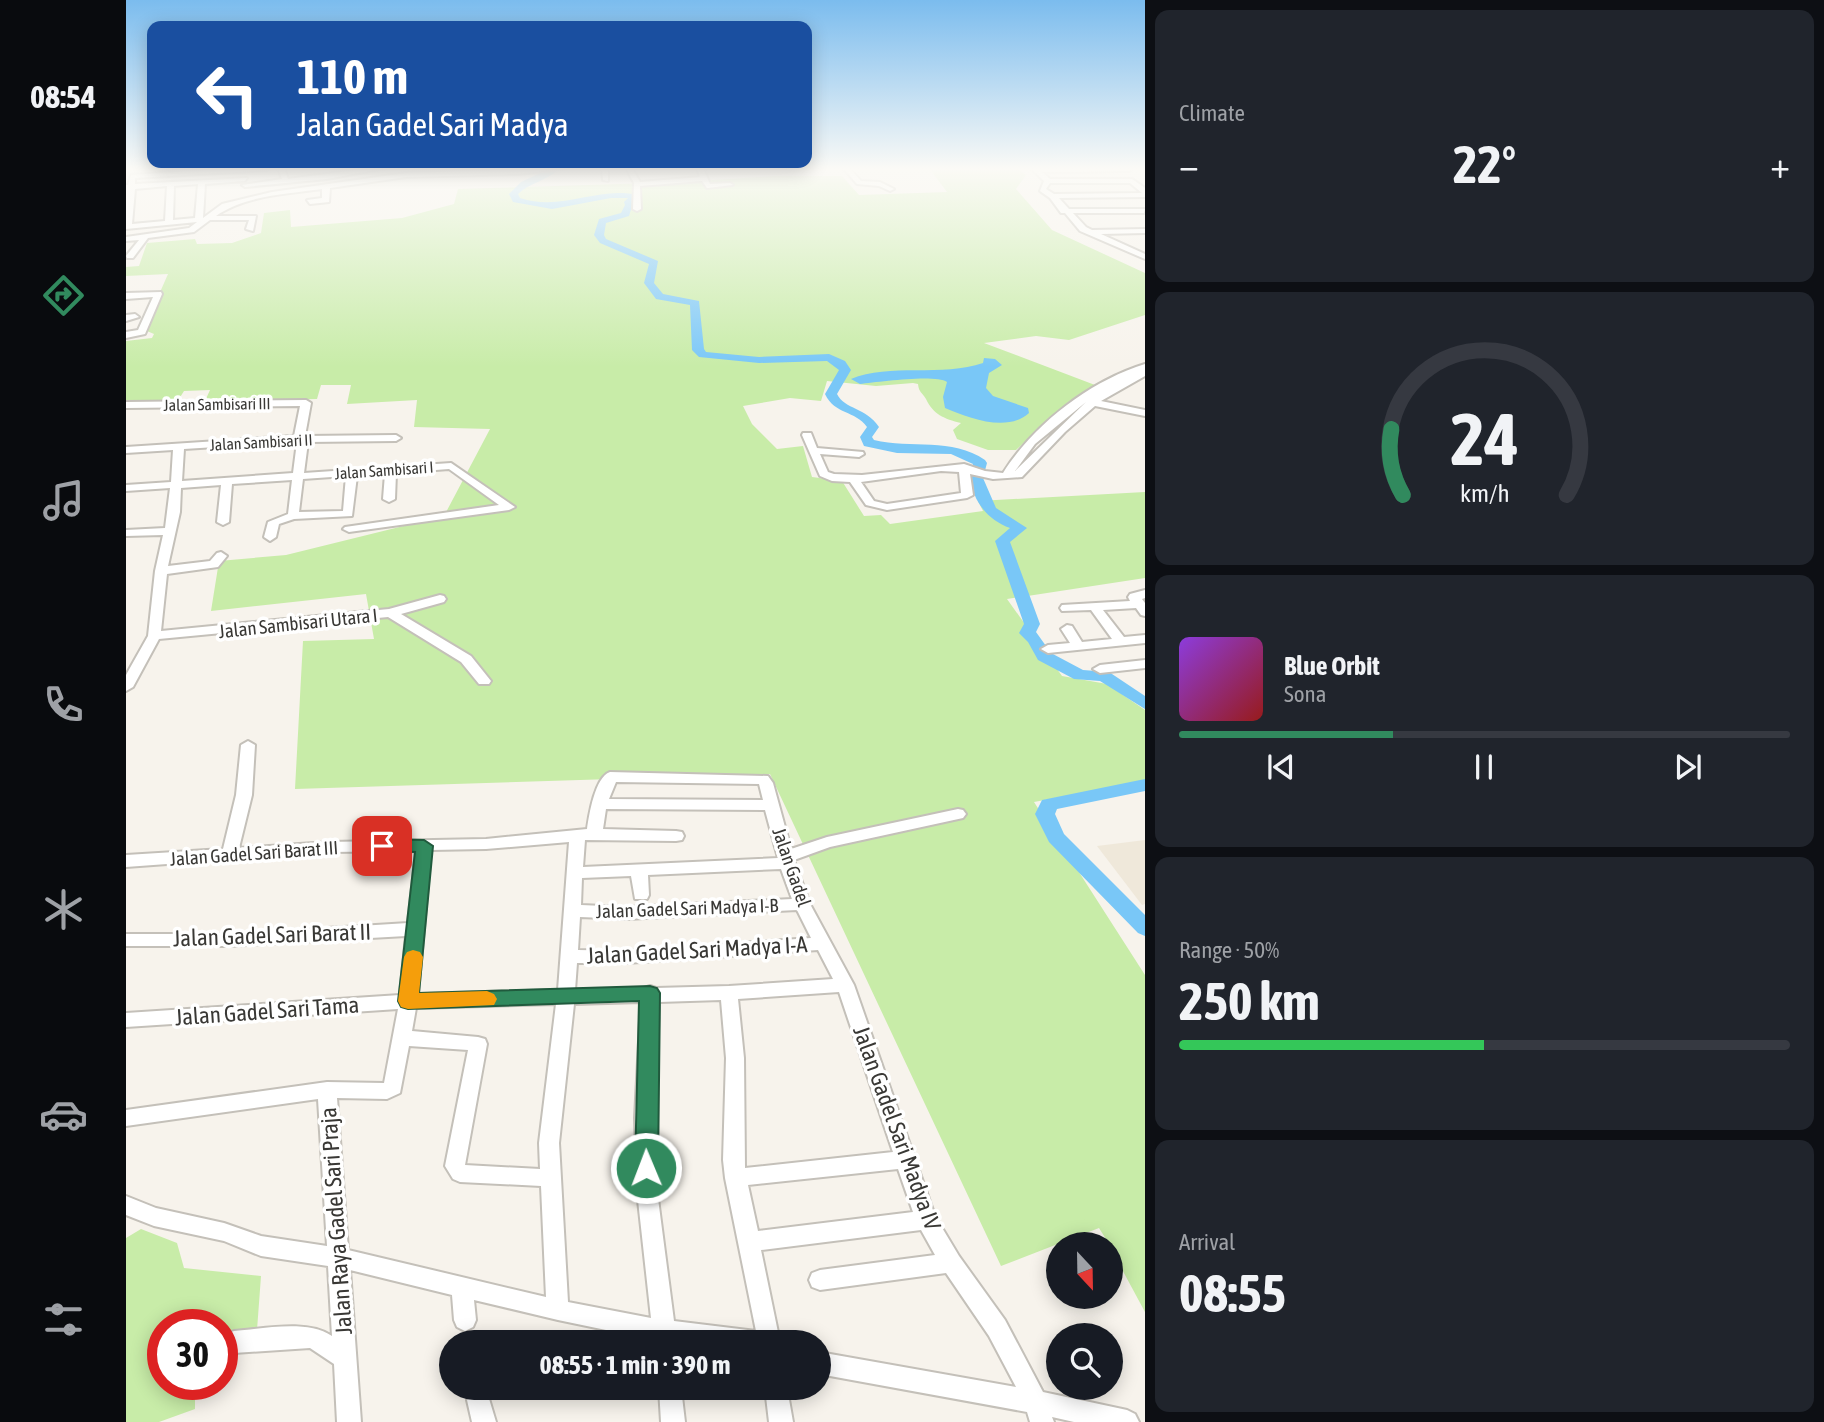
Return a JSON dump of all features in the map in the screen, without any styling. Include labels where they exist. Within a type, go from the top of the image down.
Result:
[{"type":"street","points":[[126,239],[165,234]]},
{"type":"street","points":[[1096,234],[1145,257]]},
{"type":"street","points":[[131,256],[144,238]]},
{"type":"street","points":[[1128,248],[1145,248]]},
{"type":"street","points":[[126,296],[158,294],[142,332],[131,334]]},
{"type":"street","points":[[1009,475],[1008,471],[1030,447],[1069,410],[1112,381],[1145,367]]},
{"type":"street","points":[[807,435],[825,474],[854,480],[955,466],[975,471],[1018,475],[1065,424],[1091,402],[1118,384],[1145,372]]},
{"type":"street","name":"Jalan Sambisari III","points":[[126,405],[297,402],[307,404],[300,423],[301,439]]},
{"type":"street","points":[[1091,402],[1145,413]]},
{"type":"street","name":"Jalan Sambisari II","points":[[126,450],[301,439],[396,438]]},
{"type":"street","points":[[293,516],[300,476],[301,439]]},
{"type":"street","points":[[126,687],[154,636],[161,571],[177,484],[180,446]]},
{"type":"street","points":[[816,451],[859,454]]},
{"type":"street","name":"Jalan Sambisari I","points":[[126,488],[452,466],[509,507],[349,528]]},
{"type":"street","points":[[389,499],[391,469]]},
{"type":"street","points":[[854,480],[870,503],[887,507],[967,495],[975,471]]},
{"type":"street","points":[[270,537],[274,522],[293,516],[349,513],[352,472]]},
{"type":"street","points":[[223,522],[227,481]]},
{"type":"street","points":[[126,533],[170,531]]},
{"type":"street","points":[[161,571],[214,564],[221,555]]},
{"type":"street","name":"Jalan Sambisari Utara I","points":[[154,636],[390,613],[440,599]]},
{"type":"street","points":[[1066,608],[1142,601]]},
{"type":"street","points":[[1094,606],[1119,641]]},
{"type":"street","points":[[390,613],[466,659],[484,681]]},
{"type":"street","points":[[1067,629],[1079,646]]},
{"type":"street","points":[[1048,649],[1145,639]]},
{"type":"street","points":[[1100,669],[1145,664]]},
{"type":"street","points":[[229,855],[243,795],[248,745]]},
{"type":"street","name":"Jalan Gadel","points":[[599,804],[610,777],[627,775],[761,778],[766,783],[786,860],[802,904],[845,985]]},
{"type":"street","points":[[558,1310],[549,1143],[566,997],[575,873],[586,834],[599,804],[772,805]]},
{"type":"street","points":[[575,873],[786,860],[827,842],[958,814]]},
{"type":"street","name":"Jalan Gadel Sari Barat III","points":[[126,861],[330,847],[486,844],[586,834],[676,836]]},
{"type":"street","points":[[408,1001],[424,846]]},
{"type":"street","points":[[639,870],[641,895]]},
{"type":"street","name":"Jalan Gadel Sari Madya I-B","points":[[572,911],[627,913],[802,904]]},
{"type":"street","name":"Jalan Gadel Sari Barat II","points":[[126,940],[229,940],[417,929]]},
{"type":"street","name":"Jalan Gadel Sari Madya I-A","points":[[569,956],[626,957],[824,943]]},
{"type":"street","name":"Jalan Gadel Sari Tama","points":[[126,1020],[408,1001],[729,993],[845,985]]},
{"type":"street","name":"Jalan Gadel Sari Madya IV","points":[[845,985],[903,1160],[926,1220],[951,1263],[997,1328],[1039,1412]]},
{"type":"street","points":[[650,993],[645,1118],[647,1191],[663,1330]]},
{"type":"street","points":[[729,993],[735,1058],[735,1178],[767,1330]]},
{"type":"street","name":"Jalan Raya Gadel Sari Praja","points":[[349,1422],[327,1090],[390,1089],[394,1083],[408,1001]]},
{"type":"street","points":[[403,1038],[478,1044],[455,1166],[460,1173],[551,1178]]},
{"type":"street","points":[[126,1118],[327,1090]]},
{"type":"street","points":[[735,1178],[903,1160]]},
{"type":"street","points":[[126,1205],[154,1217],[224,1232],[261,1246],[340,1258],[637,1330]]},
{"type":"street","points":[[750,1242],[926,1220]]},
{"type":"street","points":[[820,1280],[951,1263]]},
{"type":"street","points":[[462,1287],[465,1320]]},
{"type":"street","points":[[238,1342],[310,1337],[316,1338],[345,1358]]},
{"type":"street","points":[[831,1366],[1039,1412],[1126,1422]]},
{"type":"street","points":[[671,1400],[673,1422]]},
{"type":"street","points":[[778,1400],[781,1422]]},
{"type":"shaded area","points":[[1145,840],[1145,904],[1142,905],[1097,846]]},
{"type":"green space","points":[[257,234],[1061,234],[1145,273],[1145,315],[1069,340],[1036,336],[984,343],[1095,385],[1067,403],[1016,450],[988,450],[957,439],[953,430],[961,423],[944,418],[936,412],[920,391],[918,384],[913,383],[876,386],[827,381],[821,401],[790,398],[743,406],[752,424],[777,449],[803,446],[812,477],[842,481],[864,516],[881,515],[890,524],[983,511],[978,501],[1145,492],[1145,578],[1007,599],[1062,676],[1107,684],[1145,710],[1145,781],[1034,802],[1145,975],[1145,1312],[1124,1273],[1124,1232],[1102,1232],[1099,1228],[1089,1232],[1046,1232],[1046,1249],[1001,1266],[770,774],[295,789],[303,641],[374,639],[366,594],[211,611],[219,561],[286,555],[444,516],[490,429],[414,427],[417,400],[347,404],[351,385],[321,385],[317,399],[205,401],[210,390],[184,391],[177,402],[126,401],[126,341],[152,338],[154,334],[147,331],[150,315],[168,274],[126,276],[126,267],[139,266],[147,243],[195,239],[197,244],[232,243]]},
{"type":"green space","points":[[141,1229],[177,1243],[184,1268],[261,1276],[257,1330],[238,1334],[238,1309],[147,1309],[147,1400],[195,1400],[195,1409],[159,1422],[126,1422],[126,1238]]},
{"type":"water","points":[[984,358],[995,359],[1002,365],[989,373],[986,388],[993,396],[1028,408],[1029,413],[1010,422],[988,422],[945,408],[943,397],[947,382],[941,380],[906,379],[860,384],[851,379],[882,372],[967,367],[983,363]]},
{"type":"waterway","points":[[599,234],[603,241],[654,263],[649,283],[660,297],[695,303],[698,350],[703,355],[759,360],[829,357],[841,363],[845,370],[831,394],[836,404],[866,417],[873,427],[866,437],[869,443],[908,450],[951,450],[971,456],[980,463],[976,478],[990,510],[1001,520],[1020,528],[1002,541],[1032,624],[1027,633],[1035,639],[1044,656],[1080,675],[1103,676],[1119,684],[1145,704]]},
{"type":"waterway","points":[[1145,785],[1049,804],[1045,814],[1056,837],[1145,928]]},
{"type":"slow traffic","points":[[413,957],[408,1001],[487,999]]},
{"type":"route","points":[[382,846],[424,846],[408,1001],[650,993],[646,1066],[646,1168]]}]
